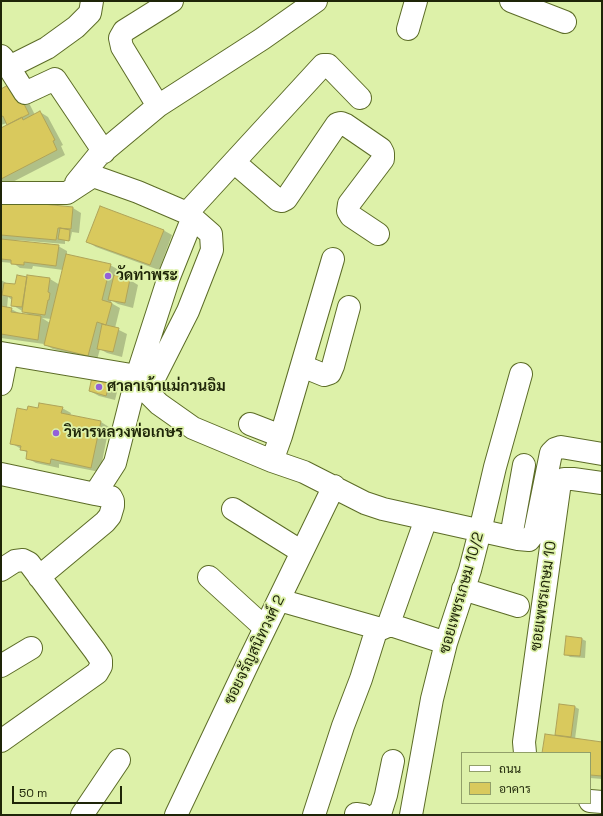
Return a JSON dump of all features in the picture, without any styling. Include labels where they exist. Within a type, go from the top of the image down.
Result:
[{"type":"street","points":[[92,1],[90,13],[80,24],[47,48],[4,60],[25,93],[55,79],[104,152]]},
{"type":"street","points":[[158,106],[122,47],[120,38],[124,31],[172,1]]},
{"type":"street","points":[[67,193],[104,152],[158,106],[262,39],[316,1]]},
{"type":"street","points":[[408,30],[416,1]]},
{"type":"street","points":[[511,1],[564,22]]},
{"type":"street","points":[[94,494],[115,463],[142,384],[169,277],[190,215],[234,162],[323,65],[328,65],[360,98]]},
{"type":"street","points":[[234,162],[278,200],[282,201],[286,199],[337,124],[341,123],[346,125],[381,149],[383,154],[383,159],[349,204],[348,211],[351,216],[378,234]]},
{"type":"street","points":[[1,193],[67,193],[93,176],[138,192],[190,215],[211,234],[212,250],[188,311],[142,384]]},
{"type":"street","points":[[272,461],[281,436],[333,259]]},
{"type":"street","points":[[302,366],[324,375],[330,373],[349,307]]},
{"type":"street","points":[[1,384],[4,354],[142,384],[159,404],[193,428],[272,461],[304,472],[365,503],[383,509],[426,519],[529,540],[535,532],[551,453],[561,446],[602,454]]},
{"type":"street","name":"ซอยเพชรเกษม 10/2","points":[[412,808],[432,699],[446,643],[480,531],[495,467],[521,374]]},
{"type":"street","points":[[250,424],[281,436]]},
{"type":"street","points":[[511,537],[524,465]]},
{"type":"street","points":[[1,474],[112,497],[113,506],[110,516],[100,527],[39,577]]},
{"type":"street","name":"ซอยเพชรเกษม 10","points":[[525,752],[524,742],[560,482],[564,479],[573,479],[602,483]]},
{"type":"street","name":"ซอยจรัญสนิทวงศ์ 2","points":[[176,815],[334,486]]},
{"type":"street","points":[[233,509],[302,552]]},
{"type":"street","points":[[314,815],[343,726],[426,519]]},
{"type":"street","points":[[1,570],[15,561],[23,560],[29,563],[96,650],[101,660],[101,666],[97,673],[1,741]]},
{"type":"street","points":[[209,577],[265,628]]},
{"type":"street","points":[[463,589],[518,606]]},
{"type":"street","points":[[279,600],[382,627],[394,626],[446,643]]},
{"type":"street","points":[[1,666],[31,648]]},
{"type":"street","points":[[82,815],[119,760]]},
{"type":"street","points":[[365,815],[381,811],[393,761]]},
{"type":"street","points":[[386,794],[412,808]]},
{"type":"street","points":[[591,801],[602,802]]},
{"type":"building","points":[[13,82],[29,114],[7,125],[3,116],[1,117],[1,89]]},
{"type":"building","points":[[40,111],[55,140],[53,141],[57,150],[1,179],[1,128],[22,117],[23,120]]},
{"type":"building","points":[[1,200],[73,207],[71,229],[58,228],[56,240],[1,235]]},
{"type":"building","points":[[100,206],[164,230],[150,265],[86,242]]},
{"type":"building","points":[[60,228],[70,230],[69,241],[58,239]]},
{"type":"building","points":[[1,239],[59,245],[56,266],[24,262],[24,265],[11,264],[11,260],[1,259]]},
{"type":"building","points":[[66,254],[111,264],[102,300],[112,303],[106,325],[97,322],[88,356],[44,345]]},
{"type":"building","points":[[17,275],[27,277],[22,307],[11,306],[12,297],[2,295],[4,283],[15,284]]},
{"type":"building","points":[[27,275],[50,278],[48,292],[50,293],[45,315],[22,312]]},
{"type":"building","points":[[114,275],[130,279],[125,303],[108,300]]},
{"type":"building","points":[[1,306],[12,308],[11,312],[41,316],[38,340],[1,334]]},
{"type":"building","points":[[102,324],[119,328],[113,352],[97,349]]},
{"type":"building","name":"ศาลาเจ้าแม่กวนอิม","points":[[92,377],[110,382],[106,396],[89,391]]},
{"type":"building","name":"วิหารหลวงพ่อเกษร","points":[[39,403],[63,407],[61,413],[101,421],[91,468],[51,459],[50,464],[26,459],[27,451],[20,450],[21,446],[10,444],[17,408],[27,410],[28,406],[38,408]]},
{"type":"building","points":[[566,636],[582,638],[580,656],[564,655]]},
{"type":"building","points":[[559,704],[575,706],[571,737],[555,735]]},
{"type":"building","points":[[545,734],[602,742],[602,776],[591,775],[591,752],[542,752]]},
{"type":"place","name":"วัดท่าพระ","points":[[108,276]]},
{"type":"place","name":"ศาลาเจ้าแม่กวนอิม","points":[[99,387]]},
{"type":"place","name":"วิหารหลวงพ่อเกษร","points":[[56,433]]}]
